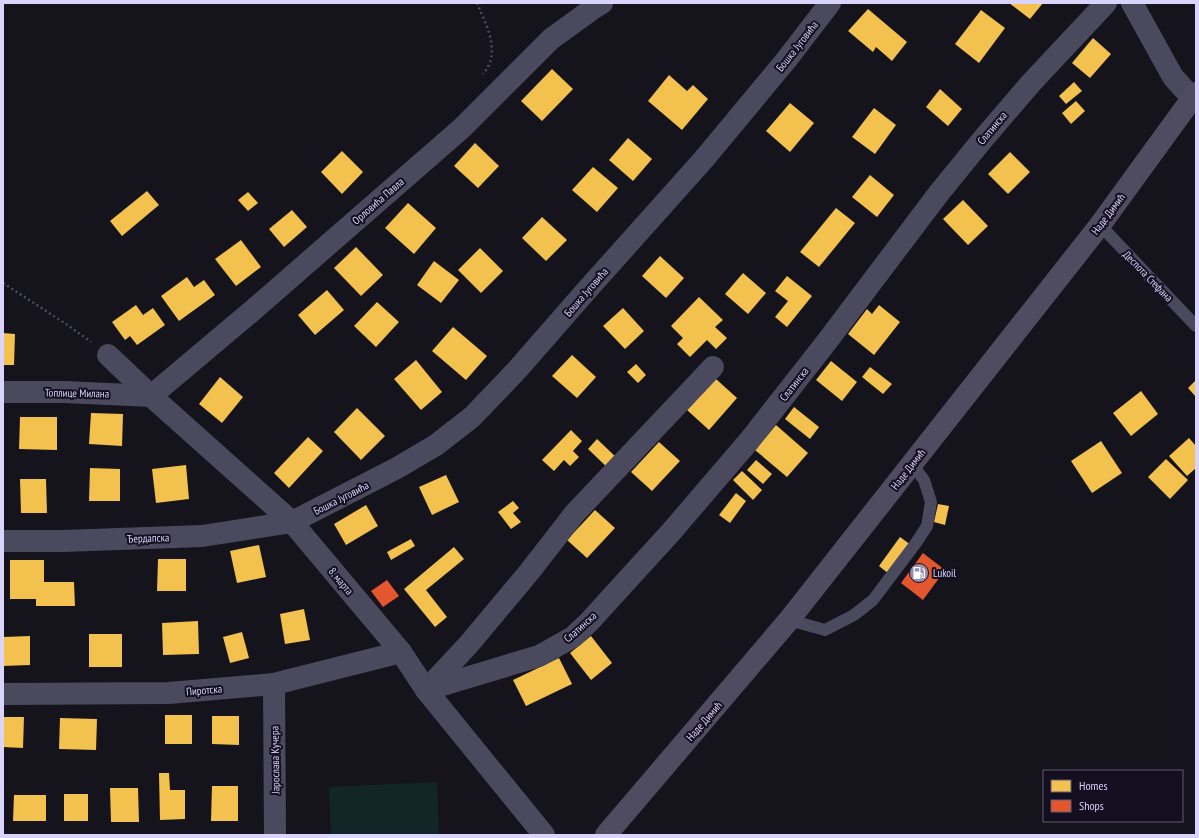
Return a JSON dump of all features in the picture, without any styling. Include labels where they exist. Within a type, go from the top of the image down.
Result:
[{"type":"main road","name":"Наде Димић","points":[[606,835],[789,620],[1100,225],[1194,95]]},
{"type":"street","name":"Орловића Павла","points":[[151,396],[252,311],[462,128],[551,39],[602,3]]},
{"type":"street","name":"Бошка Југовића","points":[[292,522],[398,468],[436,445],[472,417],[518,370],[586,291],[704,159],[788,59],[830,3]]},
{"type":"street","name":"Слатинска","points":[[426,690],[539,656],[573,637],[589,622],[671,532],[749,441],[835,331],[939,193],[983,139],[1031,83],[1106,3]]},
{"type":"street","points":[[1132,3],[1173,77],[1194,95]]},
{"type":"street","name":"8. марта","points":[[108,355],[151,396],[292,522],[401,652],[426,690],[544,835]]},
{"type":"street","points":[[426,690],[474,638],[530,571],[575,513],[713,367]]},
{"type":"street","name":"Топлице Милана","points":[[3,392],[64,392],[151,396]]},
{"type":"street","name":"Ђердапска","points":[[3,541],[63,541],[202,536],[292,522]]},
{"type":"street","name":"Пиротска","points":[[3,694],[169,693],[274,684],[401,652]]},
{"type":"street","name":"Јарослава Кучера","points":[[274,684],[275,835]]},
{"type":"lane","name":"Деспота Стефана","points":[[1100,225],[1196,326]]},
{"type":"lane","points":[[789,620],[825,630],[854,614],[873,600],[892,576],[916,543],[928,520],[931,502],[924,480],[912,464]]},
{"type":"path","points":[[3,283],[66,324],[108,355]]},
{"type":"green space","points":[[437,782],[439,835],[331,835],[329,787]]},
{"type":"building: Homes","points":[[1009,3],[1043,3],[1030,19]]},
{"type":"building: Homes","points":[[868,9],[907,42],[892,61],[876,47],[873,52],[848,31]]},
{"type":"building: Homes","points":[[981,10],[1005,28],[979,63],[955,44]]},
{"type":"building: Homes","points":[[1093,38],[1111,54],[1090,78],[1072,63]]},
{"type":"building: Homes","points":[[552,69],[573,89],[542,121],[521,101]]},
{"type":"building: Homes","points":[[669,75],[687,91],[693,85],[708,99],[682,130],[648,101]]},
{"type":"building: Homes","points":[[1074,82],[1082,91],[1066,104],[1059,96]]},
{"type":"building: Homes","points":[[940,89],[962,109],[948,126],[926,107]]},
{"type":"building: Homes","points":[[1076,101],[1085,111],[1071,124],[1062,113]]},
{"type":"building: Homes","points":[[790,103],[814,123],[790,152],[766,131]]},
{"type":"building: Homes","points":[[874,108],[896,125],[875,154],[852,137]]},
{"type":"building: Homes","points":[[628,138],[652,159],[633,181],[609,160]]},
{"type":"building: Homes","points":[[475,143],[499,166],[478,188],[454,166]]},
{"type":"building: Homes","points":[[342,151],[363,172],[342,194],[321,172]]},
{"type":"building: Homes","points":[[1010,152],[1030,172],[1008,194],[988,174]]},
{"type":"building: Homes","points":[[593,167],[618,188],[597,212],[572,190]]},
{"type":"building: Homes","points":[[870,175],[894,195],[877,217],[852,197]]},
{"type":"building: Homes","points":[[147,191],[159,205],[122,236],[110,221]]},
{"type":"building: Homes","points":[[248,192],[258,203],[248,211],[238,200]]},
{"type":"building: Homes","points":[[963,200],[988,226],[968,245],[943,219]]},
{"type":"building: Homes","points":[[408,203],[436,228],[414,254],[385,228]]},
{"type":"building: Homes","points":[[836,208],[855,223],[819,267],[800,252]]},
{"type":"building: Homes","points":[[292,210],[307,227],[284,247],[269,229]]},
{"type":"building: Homes","points":[[542,217],[567,240],[546,261],[522,238]]},
{"type":"building: Homes","points":[[241,240],[261,267],[236,286],[215,259]]},
{"type":"building: Homes","points":[[356,247],[383,275],[361,296],[334,268]]},
{"type":"building: Homes","points":[[480,248],[503,271],[481,293],[458,270]]},
{"type":"building: Homes","points":[[660,256],[684,278],[666,298],[642,276]]},
{"type":"building: Homes","points":[[434,261],[459,280],[441,303],[417,285]]},
{"type":"building: Homes","points":[[743,273],[766,293],[748,314],[725,294]]},
{"type":"building: Homes","points":[[787,276],[812,296],[787,327],[775,317],[788,301],[775,291]]},
{"type":"building: Homes","points":[[187,277],[194,287],[204,280],[215,295],[179,321],[161,296]]},
{"type":"building: Homes","points":[[327,290],[344,310],[315,335],[298,315]]},
{"type":"building: Homes","points":[[699,297],[723,320],[715,327],[727,338],[716,349],[707,340],[690,357],[677,344],[683,338],[671,326]]},
{"type":"building: Homes","points":[[377,302],[399,322],[376,347],[354,326]]},
{"type":"building: Homes","points":[[136,305],[143,315],[153,308],[165,325],[137,345],[130,336],[125,340],[112,322]]},
{"type":"building: Homes","points":[[879,305],[900,322],[874,355],[848,334],[867,309],[872,314]]},
{"type":"building: Homes","points":[[623,308],[644,331],[625,349],[603,326]]},
{"type":"building: Homes","points":[[453,327],[487,356],[466,380],[432,351]]},
{"type":"building: Homes","points":[[3,333],[15,334],[14,365],[3,365]]},
{"type":"building: Homes","points":[[572,355],[596,377],[577,398],[552,376]]},
{"type":"building: Homes","points":[[416,360],[442,392],[421,410],[394,379]]},
{"type":"building: Homes","points":[[831,361],[857,382],[842,401],[816,380]]},
{"type":"building: Homes","points":[[636,364],[646,375],[638,383],[627,372]]},
{"type":"building: Homes","points":[[870,367],[892,384],[883,394],[862,377]]},
{"type":"building: Homes","points":[[220,377],[243,397],[222,423],[199,404]]},
{"type":"building: Homes","points":[[716,379],[737,398],[709,430],[687,410]]},
{"type":"building: Homes","points":[[1196,380],[1196,397],[1188,388]]},
{"type":"building: Homes","points":[[1141,391],[1158,414],[1131,436],[1113,413]]},
{"type":"building: Homes","points":[[794,407],[819,427],[810,439],[785,419]]},
{"type":"building: Homes","points":[[357,408],[385,436],[361,460],[334,432]]},
{"type":"building: Homes","points":[[91,413],[123,414],[122,446],[89,444]]},
{"type":"building: Homes","points":[[20,417],[57,417],[57,450],[19,449]]},
{"type":"building: Homes","points":[[776,425],[808,453],[787,477],[755,450]]},
{"type":"building: Homes","points":[[571,430],[582,441],[573,451],[579,457],[570,466],[564,460],[554,471],[542,460]]},
{"type":"building: Homes","points":[[308,437],[323,451],[289,488],[274,473]]},
{"type":"building: Homes","points":[[1189,438],[1196,446],[1196,468],[1187,476],[1169,456]]},
{"type":"building: Homes","points":[[597,439],[619,460],[610,470],[588,449]]},
{"type":"building: Homes","points":[[1101,441],[1122,473],[1092,493],[1071,461]]},
{"type":"building: Homes","points":[[659,442],[680,461],[652,491],[631,472]]},
{"type":"building: Homes","points":[[1166,459],[1188,480],[1170,499],[1148,477]]},
{"type":"building: Homes","points":[[756,460],[772,474],[763,484],[747,470]]},
{"type":"building: Homes","points":[[186,465],[189,499],[156,503],[152,469]]},
{"type":"building: Homes","points":[[90,468],[120,469],[120,501],[89,501]]},
{"type":"building: Homes","points":[[742,471],[762,490],[753,500],[733,480]]},
{"type":"building: Homes","points":[[446,475],[459,502],[432,515],[419,487]]},
{"type":"building: Homes","points":[[20,479],[46,479],[47,513],[21,513]]},
{"type":"building: Homes","points":[[736,493],[746,501],[730,523],[719,515]]},
{"type":"building: Homes","points":[[513,501],[519,508],[513,513],[521,522],[511,529],[498,512]]},
{"type":"building: Homes","points":[[938,504],[949,506],[945,525],[934,522]]},
{"type":"building: Homes","points":[[366,505],[378,526],[346,545],[334,524]]},
{"type":"building: Homes","points":[[595,510],[615,528],[587,558],[567,540]]},
{"type":"building: Homes","points":[[900,537],[911,545],[889,574],[879,566]]},
{"type":"building: Homes","points":[[411,539],[415,546],[391,560],[387,552]]},
{"type":"building: Homes","points":[[259,545],[266,577],[237,583],[230,551]]},
{"type":"building: Homes","points":[[454,547],[464,559],[426,590],[447,617],[435,627],[404,589]]},
{"type":"building: Homes","points":[[158,559],[186,559],[186,591],[157,591]]},
{"type":"building: Homes","points":[[10,560],[44,560],[44,582],[74,582],[75,606],[36,606],[36,599],[10,599]]},
{"type":"building: Homes","points":[[304,609],[310,640],[285,644],[280,614]]},
{"type":"building: Homes","points":[[198,621],[199,654],[163,655],[162,623]]},
{"type":"building: Homes","points":[[242,632],[249,658],[230,663],[223,637]]},
{"type":"building: Homes","points":[[89,634],[122,634],[122,667],[89,667]]},
{"type":"building: Homes","points":[[30,636],[30,665],[3,666],[3,637]]},
{"type":"building: Homes","points":[[591,636],[612,663],[591,680],[570,653]]},
{"type":"building: Homes","points":[[559,658],[572,684],[526,706],[513,680]]},
{"type":"building: Homes","points":[[165,715],[192,715],[192,744],[165,744]]},
{"type":"building: Homes","points":[[212,716],[239,716],[239,745],[212,744]]},
{"type":"building: Homes","points":[[3,717],[24,717],[23,748],[3,747]]},
{"type":"building: Homes","points":[[60,718],[97,719],[96,750],[59,749]]},
{"type":"building: Homes","points":[[159,773],[169,773],[170,790],[185,790],[185,819],[160,820]]},
{"type":"building: Homes","points":[[212,786],[238,786],[238,821],[211,821]]},
{"type":"building: Homes","points":[[110,788],[138,788],[139,822],[111,822]]},
{"type":"building: Homes","points":[[64,794],[88,794],[88,821],[64,821]]},
{"type":"building: Homes","points":[[14,795],[46,795],[46,821],[13,821]]},
{"type":"building: Shops","points":[[923,553],[945,570],[923,600],[901,583]]},
{"type":"building: Shops","points":[[387,580],[399,596],[383,607],[371,591]]},
{"type":"place","name":"Lukoil","points":[[919,573]]}]
